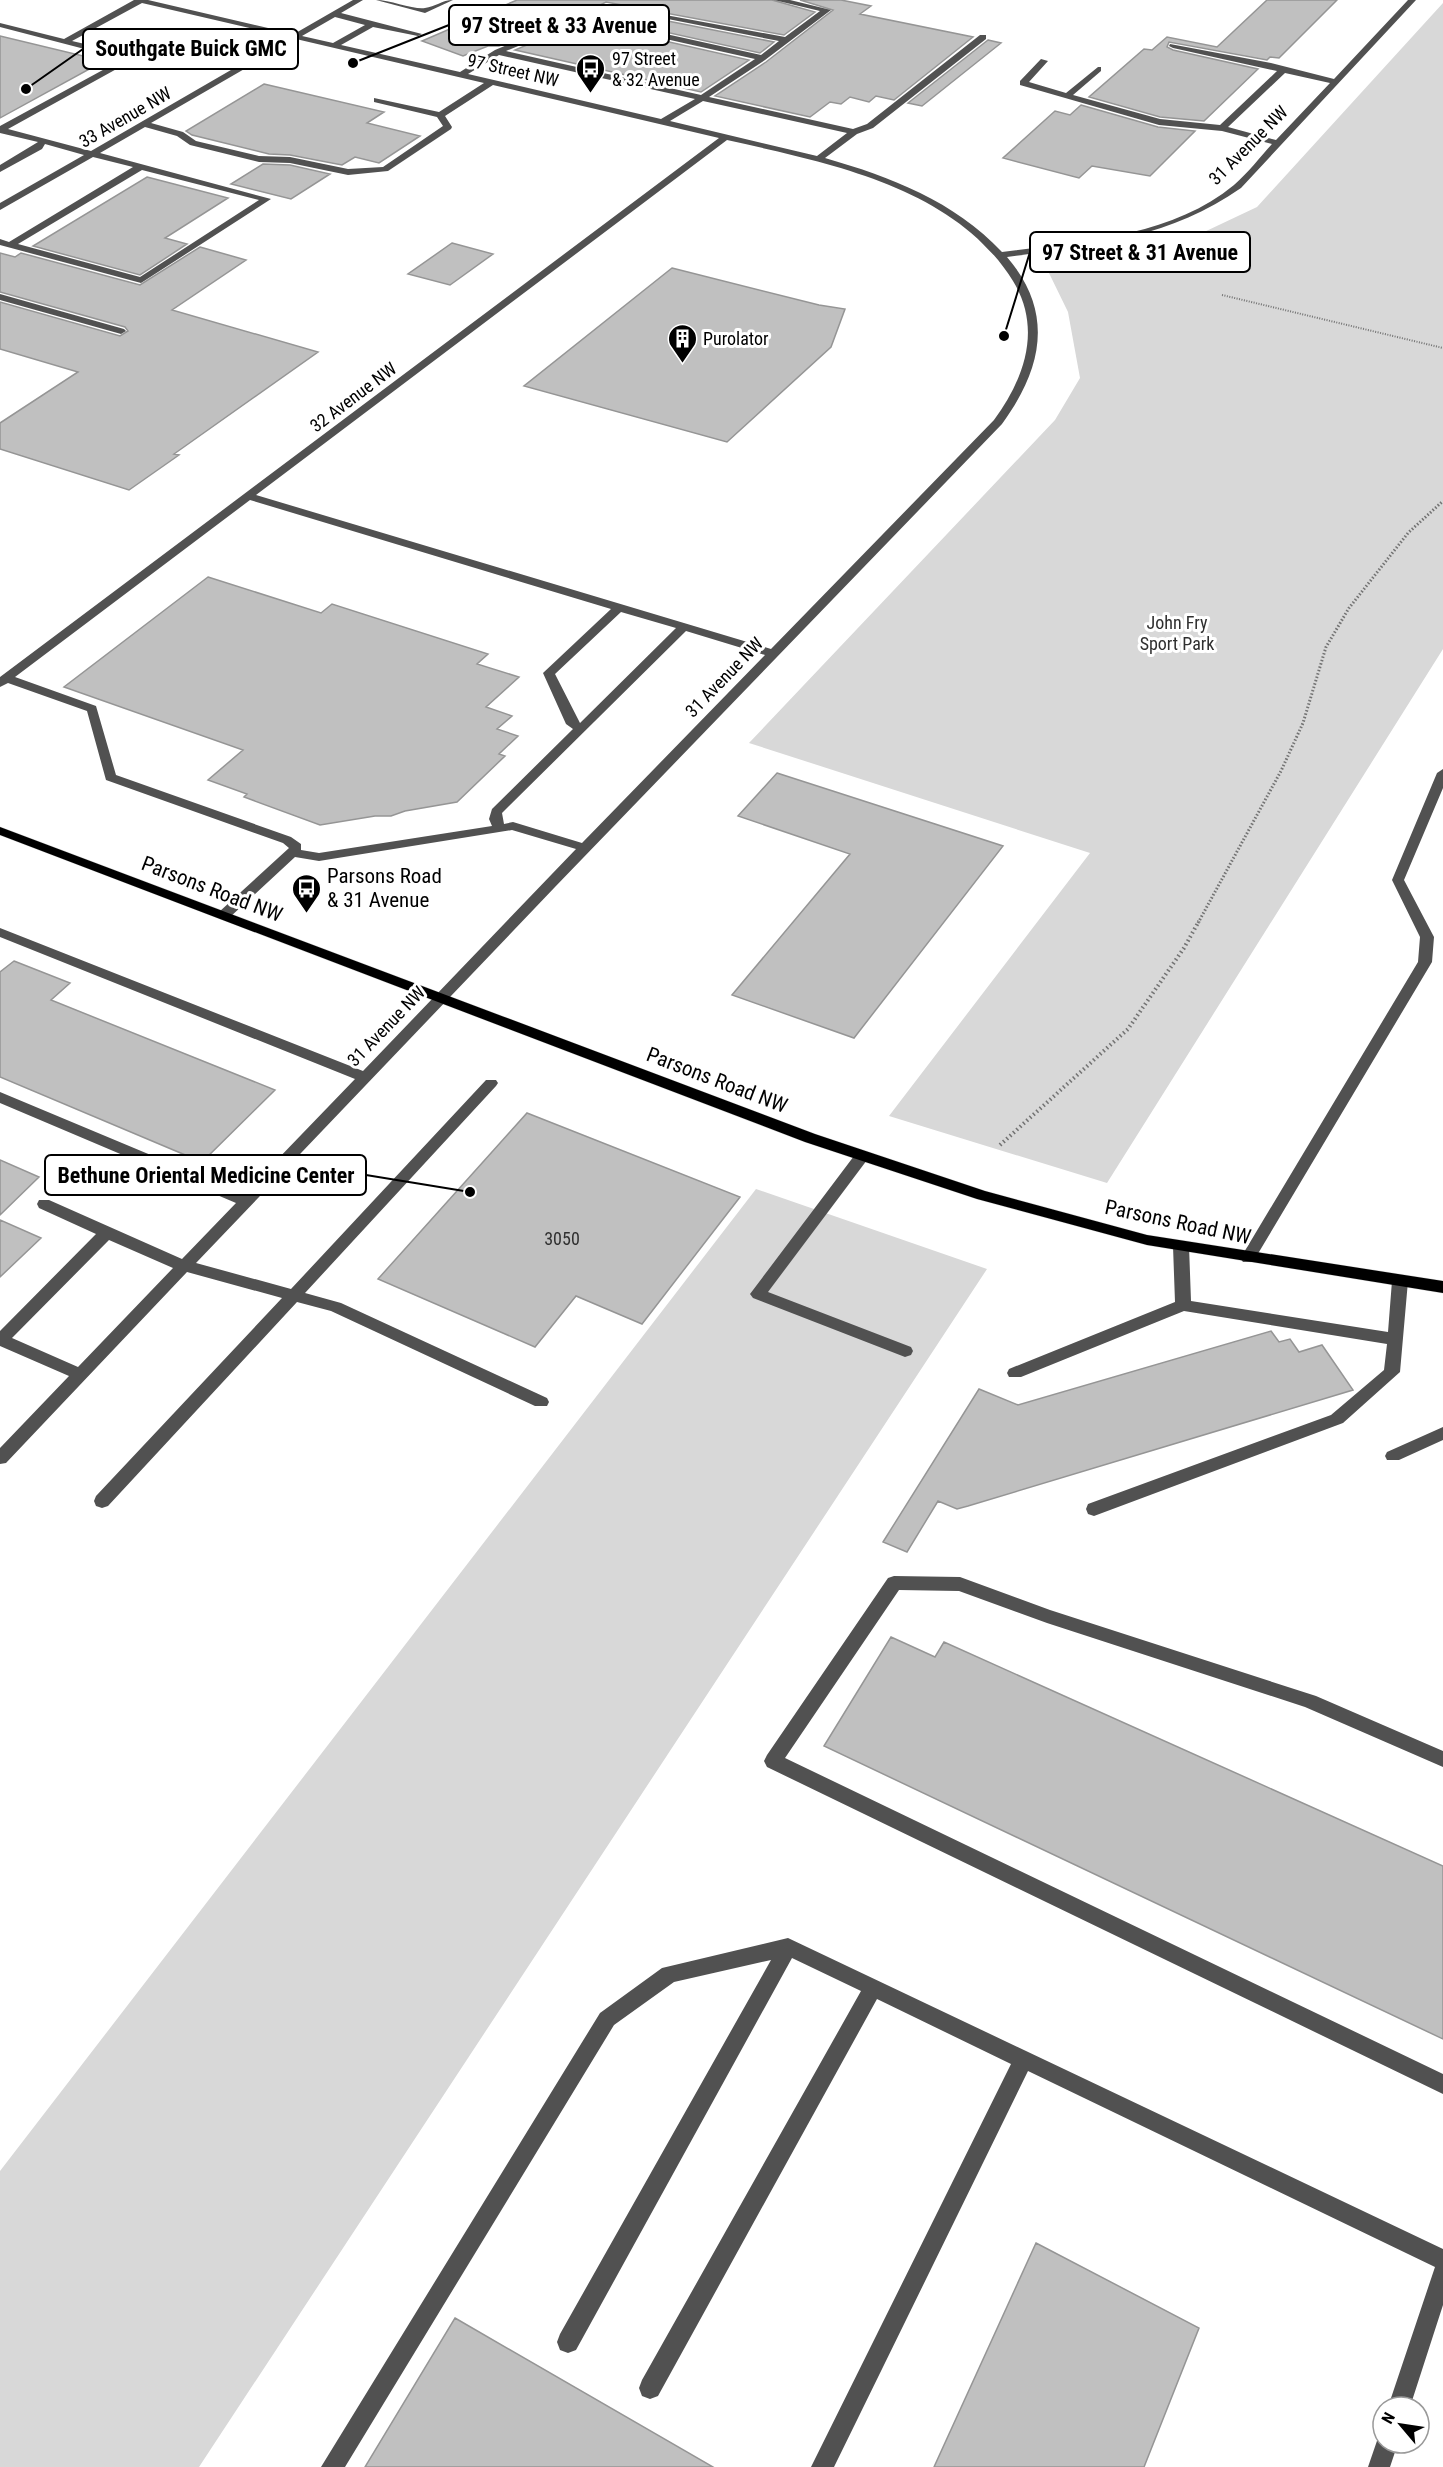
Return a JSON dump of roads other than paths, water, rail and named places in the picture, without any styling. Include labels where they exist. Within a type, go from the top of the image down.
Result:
[{"type":"main road","name":"Parsons Road NW","points":[[0,831],[862,1156],[1050,1214],[1147,1240],[1248,1258],[1443,1287]]},
{"type":"street","points":[[66,41],[140,0]]},
{"type":"street","name":"97 Street NW","points":[[140,0],[819,159],[871,176],[926,199],[964,224],[1001,255]]},
{"type":"street","name":"33 Avenue NW","points":[[0,207],[360,0]]},
{"type":"street","points":[[380,0],[425,11],[449,0]]},
{"type":"street","points":[[461,75],[498,52],[619,0]]},
{"type":"street","points":[[663,122],[762,57],[826,10],[778,0]]},
{"type":"street","name":"31 Avenue NW","points":[[0,1458],[441,997],[1014,404],[1029,368],[1034,318],[1016,275],[1001,255],[1142,231],[1183,220],[1224,198],[1412,0]]},
{"type":"street","points":[[606,6],[785,40]]},
{"type":"street","points":[[334,14],[418,34]]},
{"type":"street","points":[[580,17],[762,57]]},
{"type":"street","points":[[333,46],[372,24]]},
{"type":"street","points":[[0,25],[168,66]]},
{"type":"street","points":[[819,159],[854,132],[870,126],[983,37]]},
{"type":"street","points":[[1173,46],[1271,65],[1283,70],[1336,82]]},
{"type":"street","points":[[498,52],[854,132]]},
{"type":"street","points":[[5,243],[141,280],[266,199],[0,130],[130,58]]},
{"type":"street","points":[[1044,61],[1023,83],[1159,122],[1222,128],[1278,143]]},
{"type":"street","points":[[1067,96],[1098,69]]},
{"type":"street","points":[[1222,128],[1283,70]]},
{"type":"street","points":[[440,115],[492,82]]},
{"type":"street","points":[[144,124],[180,134],[193,143],[259,159],[290,160],[348,172],[385,169],[448,127],[440,115],[377,100]]},
{"type":"street","name":"32 Avenue NW","points":[[3,681],[725,137]]},
{"type":"street","points":[[3,166],[39,147],[44,140]]},
{"type":"street","points":[[5,243],[140,167]]},
{"type":"street","points":[[0,297],[121,331]]},
{"type":"street","points":[[248,496],[774,654]]},
{"type":"street","points":[[580,728],[572,724],[549,673],[619,607]]},
{"type":"street","points":[[499,827],[495,819],[496,812],[684,627]]},
{"type":"street","points":[[3,681],[94,712],[110,777],[287,840],[296,847],[293,853],[224,915]]},
{"type":"street","points":[[1248,1258],[1425,962],[1427,937],[1398,880],[1443,773]]},
{"type":"street","points":[[293,853],[319,856],[499,827],[522,827],[585,848]]},
{"type":"street","points":[[0,932],[365,1077]]},
{"type":"street","points":[[102,1501],[491,1083]]},
{"type":"street","points":[[0,1097],[246,1201]]},
{"type":"street","points":[[862,1156],[758,1294],[905,1351]]},
{"type":"street","points":[[44,1204],[184,1266],[336,1306],[541,1402]]},
{"type":"street","points":[[80,1374],[1,1340],[107,1233]]},
{"type":"street","points":[[1181,1246],[1183,1305]]},
{"type":"street","points":[[1094,1509],[1337,1419],[1392,1372],[1400,1281]]},
{"type":"street","points":[[1014,1373],[1183,1305],[1395,1339]]},
{"type":"street","points":[[1393,1456],[1443,1433]]},
{"type":"street","points":[[1443,1759],[1310,1701],[1047,1616],[960,1584],[894,1583],[773,1761],[1443,2084]]},
{"type":"street","points":[[568,2342],[788,1947]]},
{"type":"street","points":[[332,2467],[607,2019],[669,1974],[788,1947],[1443,2260]]},
{"type":"street","points":[[650,2388],[873,1988]]},
{"type":"street","points":[[822,2467],[1023,2060]]},
{"type":"street","points":[[1403,2395],[1443,2273]]},
{"type":"place","name":"97 Street & 33 Avenue","points":[[353,63]]},
{"type":"place","name":"Southgate Buick GMC","points":[[26,89]]},
{"type":"place","name":"97 Street & 32 Avenue","points":[[591,94]]},
{"type":"place","name":"97 Street & 31 Avenue","points":[[1004,336]]},
{"type":"place","name":"Purolator","points":[[682,364]]},
{"type":"place","name":"Parsons Road & 31 Avenue","points":[[306,914]]},
{"type":"place","name":"Bethune Oriental Medicine Center","points":[[470,1192]]},
{"type":"park label","name":"John Fry Sport Park","points":[[1177,632]]}]
